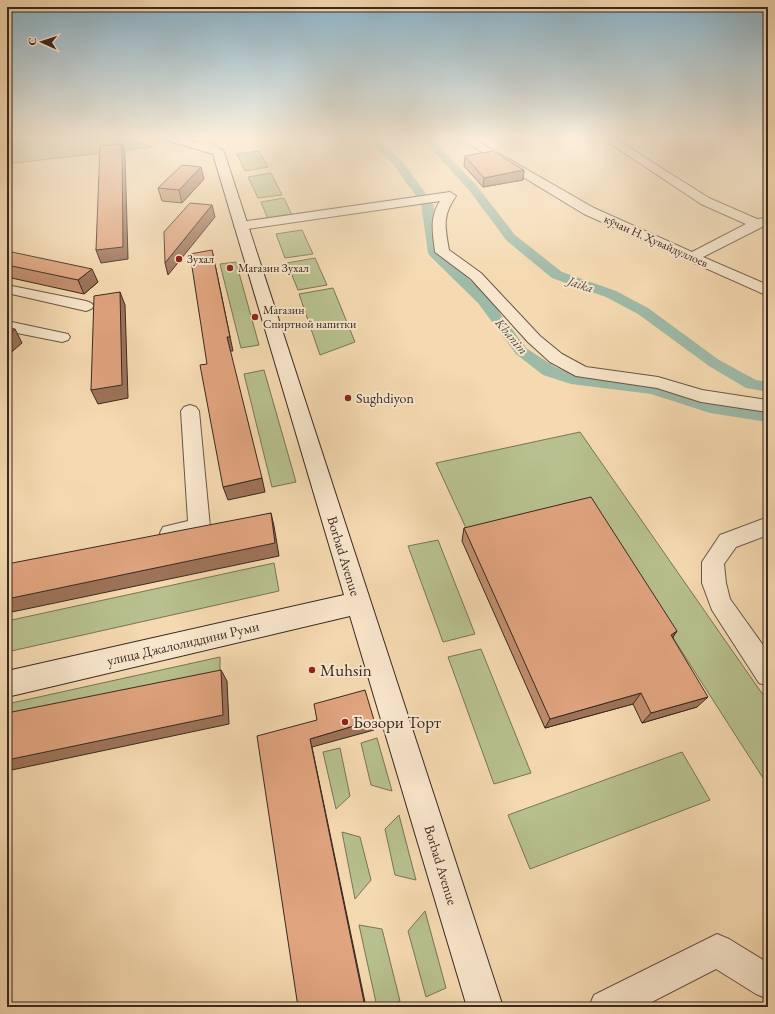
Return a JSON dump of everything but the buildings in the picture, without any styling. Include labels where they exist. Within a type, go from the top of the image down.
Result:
[{"type":"street","name":"Borbad Avenue","points":[[228,185],[485,1007]]},
{"type":"street","name":"кӯчаи Н. Ҳувайдуллоев","points":[[545,185],[589,211],[768,291]]},
{"type":"street","points":[[681,185],[705,201],[762,222]]},
{"type":"street","points":[[241,226],[450,196],[443,204],[438,215],[442,252],[476,276],[534,339],[556,358],[582,372],[658,383],[701,396],[768,406]]},
{"type":"street","points":[[692,257],[762,222]]},
{"type":"street","points":[[7,289],[86,306]]},
{"type":"street","points":[[7,326],[62,337]]},
{"type":"street","points":[[153,536],[199,527],[190,411]]},
{"type":"street","points":[[768,526],[728,541],[713,562],[714,583],[720,602],[768,674]]},
{"type":"street","name":"улица Джалолиддини Руми","points":[[7,684],[359,603]]},
{"type":"street","points":[[606,1007],[717,951],[768,982]]},
{"type":"green space","points":[[252,185],[277,185],[282,195],[258,198]]},
{"type":"green space","points":[[284,198],[292,215],[268,219],[261,202]]},
{"type":"green space","points":[[302,230],[313,254],[285,258],[276,234]]},
{"type":"green space","points":[[315,258],[327,285],[298,290],[287,263]]},
{"type":"green space","points":[[236,262],[259,345],[241,348],[220,264]]},
{"type":"green space","points":[[333,288],[355,342],[320,355],[299,294]]},
{"type":"green space","points":[[264,370],[296,482],[272,487],[244,374]]},
{"type":"green space","points":[[580,432],[768,702],[768,776],[763,778],[584,499],[466,528],[436,463]]},
{"type":"green space","points":[[438,540],[475,634],[443,642],[408,546]]},
{"type":"green space","points":[[274,563],[279,591],[7,652],[7,621]]},
{"type":"green space","points":[[481,649],[531,773],[494,784],[448,657]]},
{"type":"green space","points":[[220,657],[220,676],[7,720],[7,704]]},
{"type":"green space","points":[[377,738],[392,791],[371,785],[361,743]]},
{"type":"green space","points":[[340,748],[350,796],[336,809],[323,752]]},
{"type":"green space","points":[[682,752],[710,800],[530,869],[508,815]]},
{"type":"green space","points":[[399,815],[416,880],[395,875],[385,829]]},
{"type":"green space","points":[[342,832],[360,837],[371,880],[355,899]]},
{"type":"green space","points":[[425,911],[446,988],[426,997],[408,931]]},
{"type":"green space","points":[[359,925],[382,929],[400,1001],[383,1007],[377,1007]]},
{"type":"waterway","name":"Khanim","points":[[414,185],[427,203],[434,253],[483,300],[521,351],[549,371],[571,379],[652,389],[710,407],[768,416]]},
{"type":"waterway","name":"Jaika","points":[[470,185],[511,238],[557,275],[611,294],[643,311],[714,363],[752,384],[768,387]]},
{"type":"place","name":"Зухал","points":[[179,259]]},
{"type":"place","name":"Магазин Зухал","points":[[230,268]]},
{"type":"place","name":"Магазин Спиртной напитки","points":[[255,317]]},
{"type":"place","name":"Sughdiyon","points":[[348,398]]},
{"type":"place","name":"Muhsin","points":[[312,670]]},
{"type":"place","name":"Бозори Торт","points":[[345,722]]}]
